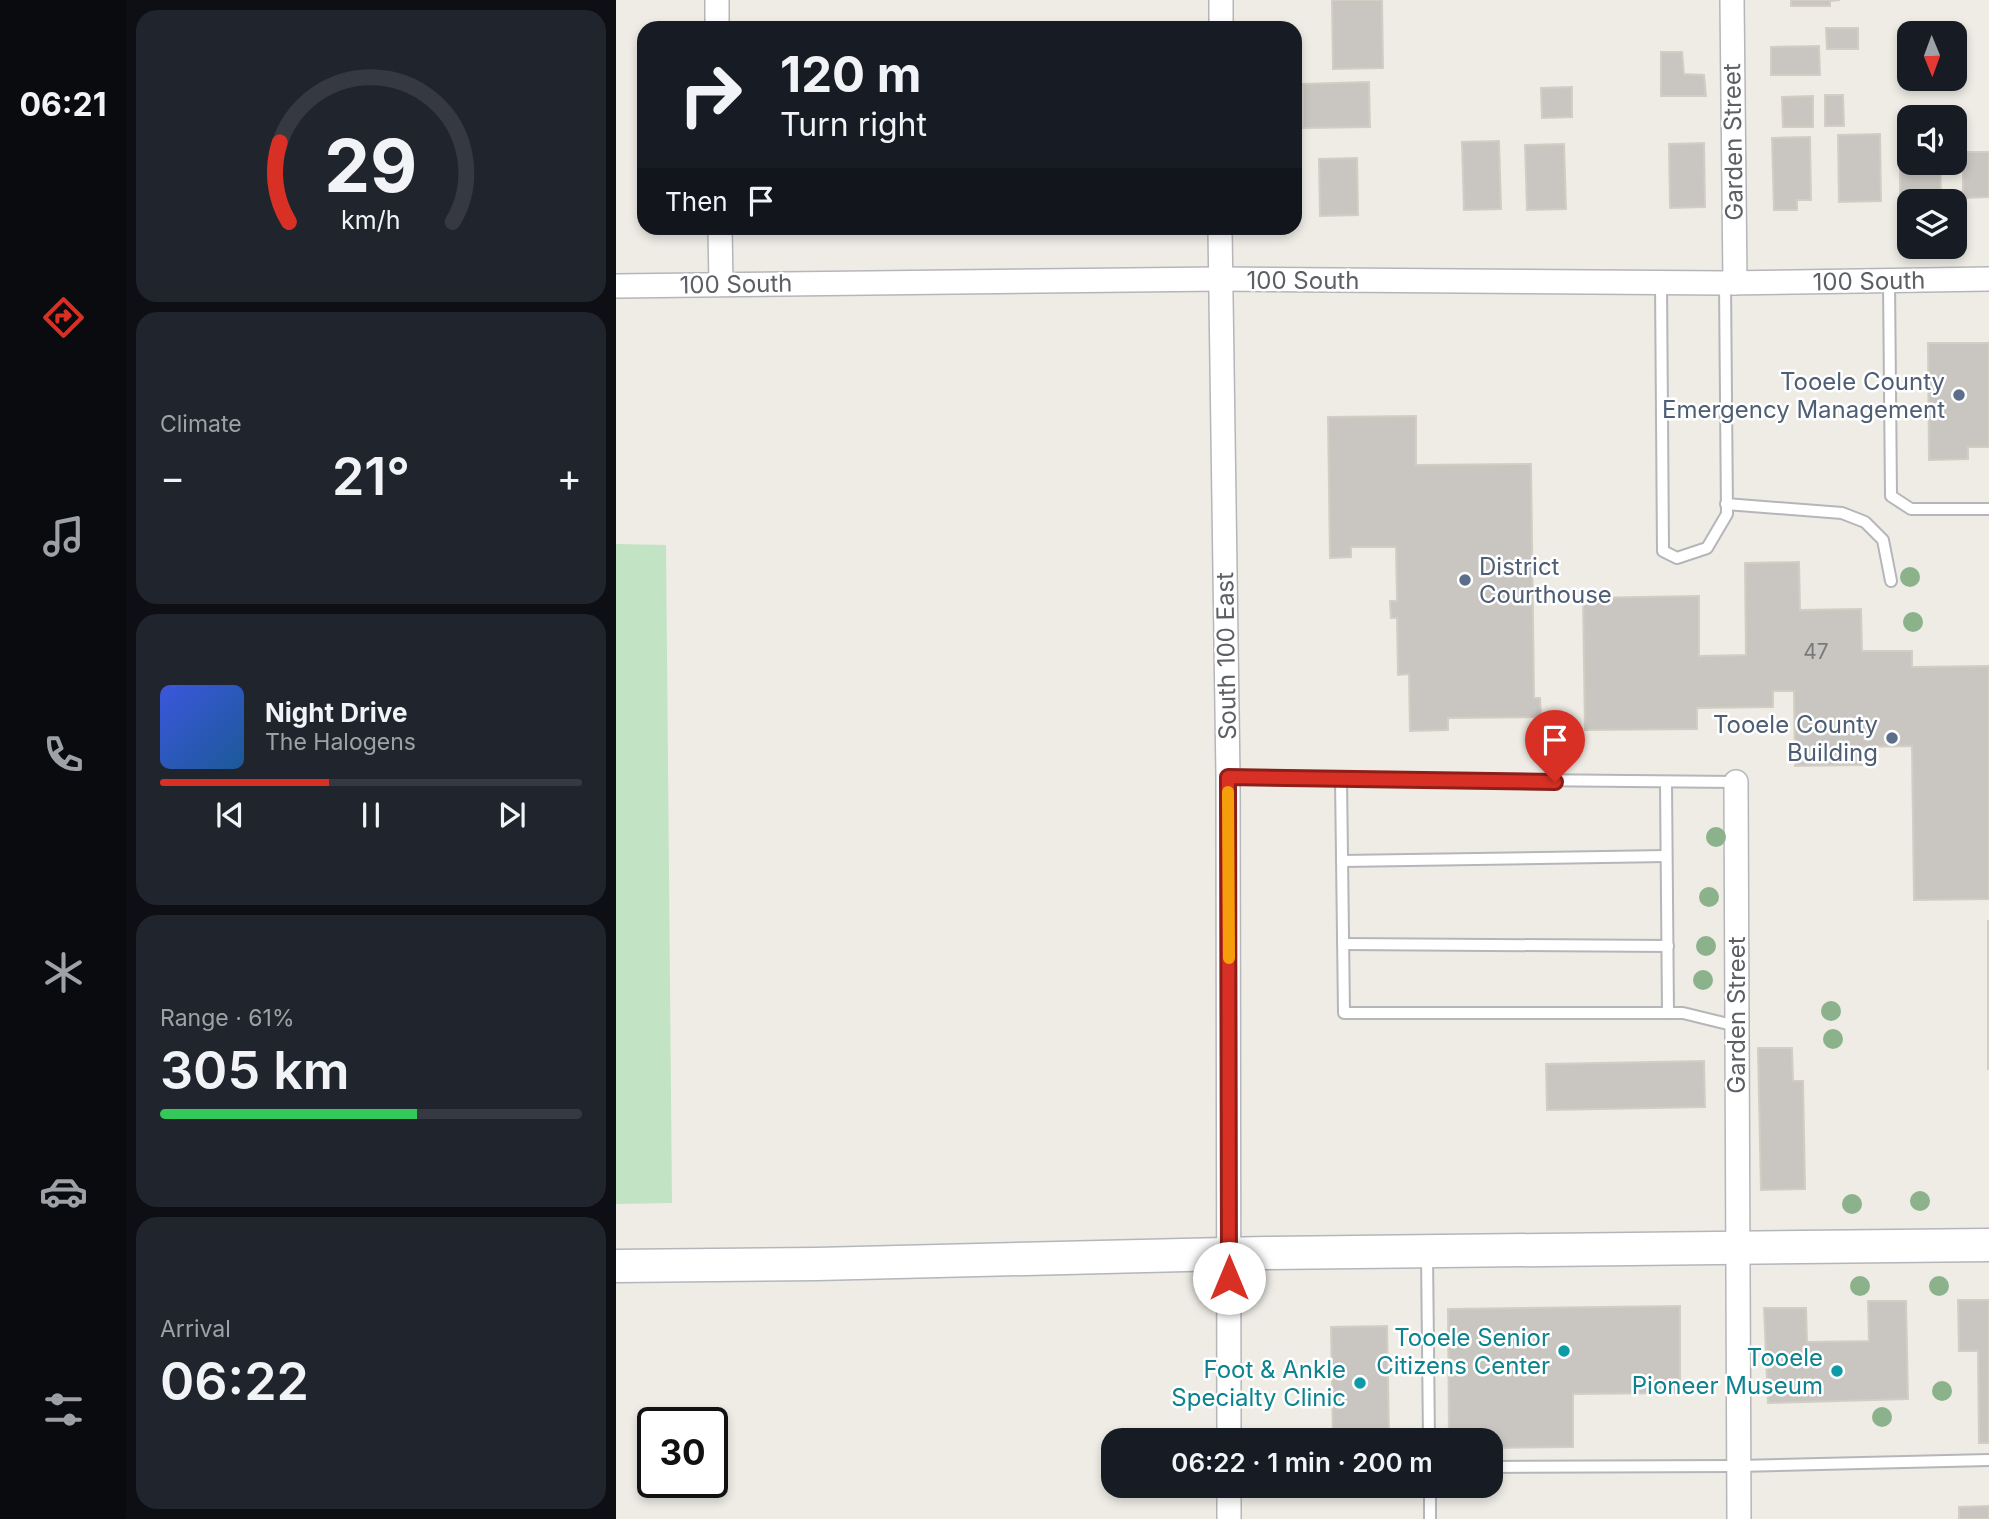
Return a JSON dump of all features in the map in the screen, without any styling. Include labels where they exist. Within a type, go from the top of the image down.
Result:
[{"type":"street","points":[[717,0],[717,21]]},
{"type":"street","points":[[1221,0],[1221,21]]},
{"type":"street","name":"Garden Street","points":[[1730,283],[1732,0]]},
{"type":"street","points":[[720,235],[720,284]]},
{"type":"street","name":"South 100 East","points":[[1220,235],[1228,777],[1229,1428]]},
{"type":"street","name":"100 South","points":[[616,286],[1220,279],[1730,283],[1989,279]]},
{"type":"street","name":"Garden Street","points":[[1736,782],[1738,1466]]},
{"type":"street","points":[[616,1266],[1229,1254],[1989,1245]]},
{"type":"street","points":[[1738,1466],[1739,1519]]},
{"type":"street","points":[[1229,1498],[1229,1519]]},
{"type":"lane","points":[[1889,281],[1891,496],[1911,509],[1989,509]]},
{"type":"lane","points":[[1661,282],[1663,551],[1677,558],[1707,548],[1727,514],[1730,283]]},
{"type":"lane","points":[[1727,504],[1842,513],[1865,522],[1883,540],[1891,581]]},
{"type":"lane","points":[[1228,777],[1736,782]]},
{"type":"lane","points":[[1341,779],[1344,1013],[1683,1013],[1736,1026]]},
{"type":"lane","points":[[1666,782],[1668,1013]]},
{"type":"lane","points":[[1342,861],[1666,856]]},
{"type":"lane","points":[[1343,944],[1668,946]]},
{"type":"lane","points":[[1426,1251],[1429,1428]]},
{"type":"lane","points":[[1503,1467],[1989,1461]]},
{"type":"lane","points":[[1430,1498],[1430,1519]]},
{"type":"green space","points":[[616,544],[666,545],[672,1203],[616,1204]]},
{"type":"building","points":[[1332,0],[1382,0],[1383,68],[1333,69]]},
{"type":"building","points":[[1791,0],[1840,0],[1830,1],[1830,6],[1791,6]]},
{"type":"building","points":[[1826,28],[1858,28],[1858,49],[1827,49]]},
{"type":"building","points":[[1819,46],[1820,75],[1771,75],[1771,47]]},
{"type":"building","points":[[1661,52],[1682,52],[1684,74],[1704,75],[1706,96],[1661,96]]},
{"type":"building","points":[[1369,82],[1370,127],[1303,128],[1303,84]]},
{"type":"building","points":[[1572,87],[1572,117],[1542,118],[1541,88]]},
{"type":"building","points":[[1825,95],[1843,95],[1844,126],[1825,126]]},
{"type":"building","points":[[1813,96],[1813,127],[1783,127],[1782,97]]},
{"type":"building","points":[[1880,134],[1881,201],[1839,202],[1838,135]]},
{"type":"building","points":[[1810,137],[1811,200],[1797,200],[1797,210],[1774,210],[1772,138]]},
{"type":"building","points":[[1499,141],[1501,209],[1464,210],[1462,142]]},
{"type":"building","points":[[1704,143],[1705,207],[1670,208],[1669,144]]},
{"type":"building","points":[[1564,144],[1566,209],[1527,210],[1525,145]]},
{"type":"building","points":[[1967,152],[1989,152],[1989,197],[1967,198],[1967,189],[1963,189],[1963,175],[1967,175]]},
{"type":"building","points":[[1357,158],[1358,215],[1320,216],[1319,159]]},
{"type":"building","points":[[1900,175],[1940,175],[1941,189],[1900,189]]},
{"type":"building","name":"Tooele County Emergency Management","points":[[1928,343],[1989,343],[1989,447],[1968,447],[1968,459],[1929,460]]},
{"type":"building","name":"District Courthouse","points":[[1416,416],[1416,465],[1531,464],[1534,698],[1540,698],[1541,717],[1448,718],[1448,730],[1410,731],[1409,674],[1398,675],[1397,618],[1391,618],[1390,601],[1397,601],[1396,547],[1351,547],[1351,557],[1330,558],[1328,417]]},
{"type":"building","name":"Tooele County Building","points":[[1799,562],[1800,610],[1861,609],[1862,651],[1912,651],[1912,667],[1989,666],[1989,899],[1914,900],[1912,746],[1862,747],[1862,765],[1795,766],[1794,691],[1773,691],[1773,707],[1697,708],[1697,729],[1585,730],[1583,598],[1699,596],[1699,656],[1746,655],[1745,563]]},
{"type":"building","points":[[1989,921],[1989,1069],[1988,1069]]},
{"type":"building","points":[[1758,1048],[1792,1048],[1793,1081],[1803,1081],[1805,1189],[1761,1190]]},
{"type":"building","points":[[1704,1061],[1705,1107],[1547,1110],[1546,1064]]},
{"type":"building","points":[[1958,1300],[1989,1300],[1989,1443],[1979,1443],[1978,1351],[1959,1351]]},
{"type":"building","name":"Tooele Pioneer Museum","points":[[1868,1301],[1906,1301],[1908,1399],[1768,1403],[1764,1308],[1806,1308],[1807,1342],[1869,1341]]},
{"type":"building","name":"Tooele Senior Citizens Center","points":[[1680,1306],[1680,1393],[1573,1394],[1573,1447],[1503,1448],[1503,1428],[1449,1428],[1448,1309]]},
{"type":"building","name":"Foot & Ankle Specialty Clinic","points":[[1387,1326],[1389,1428],[1333,1428],[1331,1327]]},
{"type":"building","points":[[1989,1506],[1989,1519],[1959,1519],[1959,1507]]},
{"type":"slow traffic","points":[[1228,792],[1229,958]]},
{"type":"place","name":"Tooele County Emergency Management","points":[[1959,395]]},
{"type":"place","name":"District Courthouse","points":[[1465,580]]},
{"type":"place","name":"Tooele County Building","points":[[1892,738]]},
{"type":"place","name":"Tooele Senior Citizens Center","points":[[1564,1351]]},
{"type":"place","name":"Tooele Pioneer Museum","points":[[1837,1371]]},
{"type":"place","name":"Foot & Ankle Specialty Clinic","points":[[1360,1383]]},
{"type":"route","points":[[1229,1278],[1228,777],[1555,782]]}]
